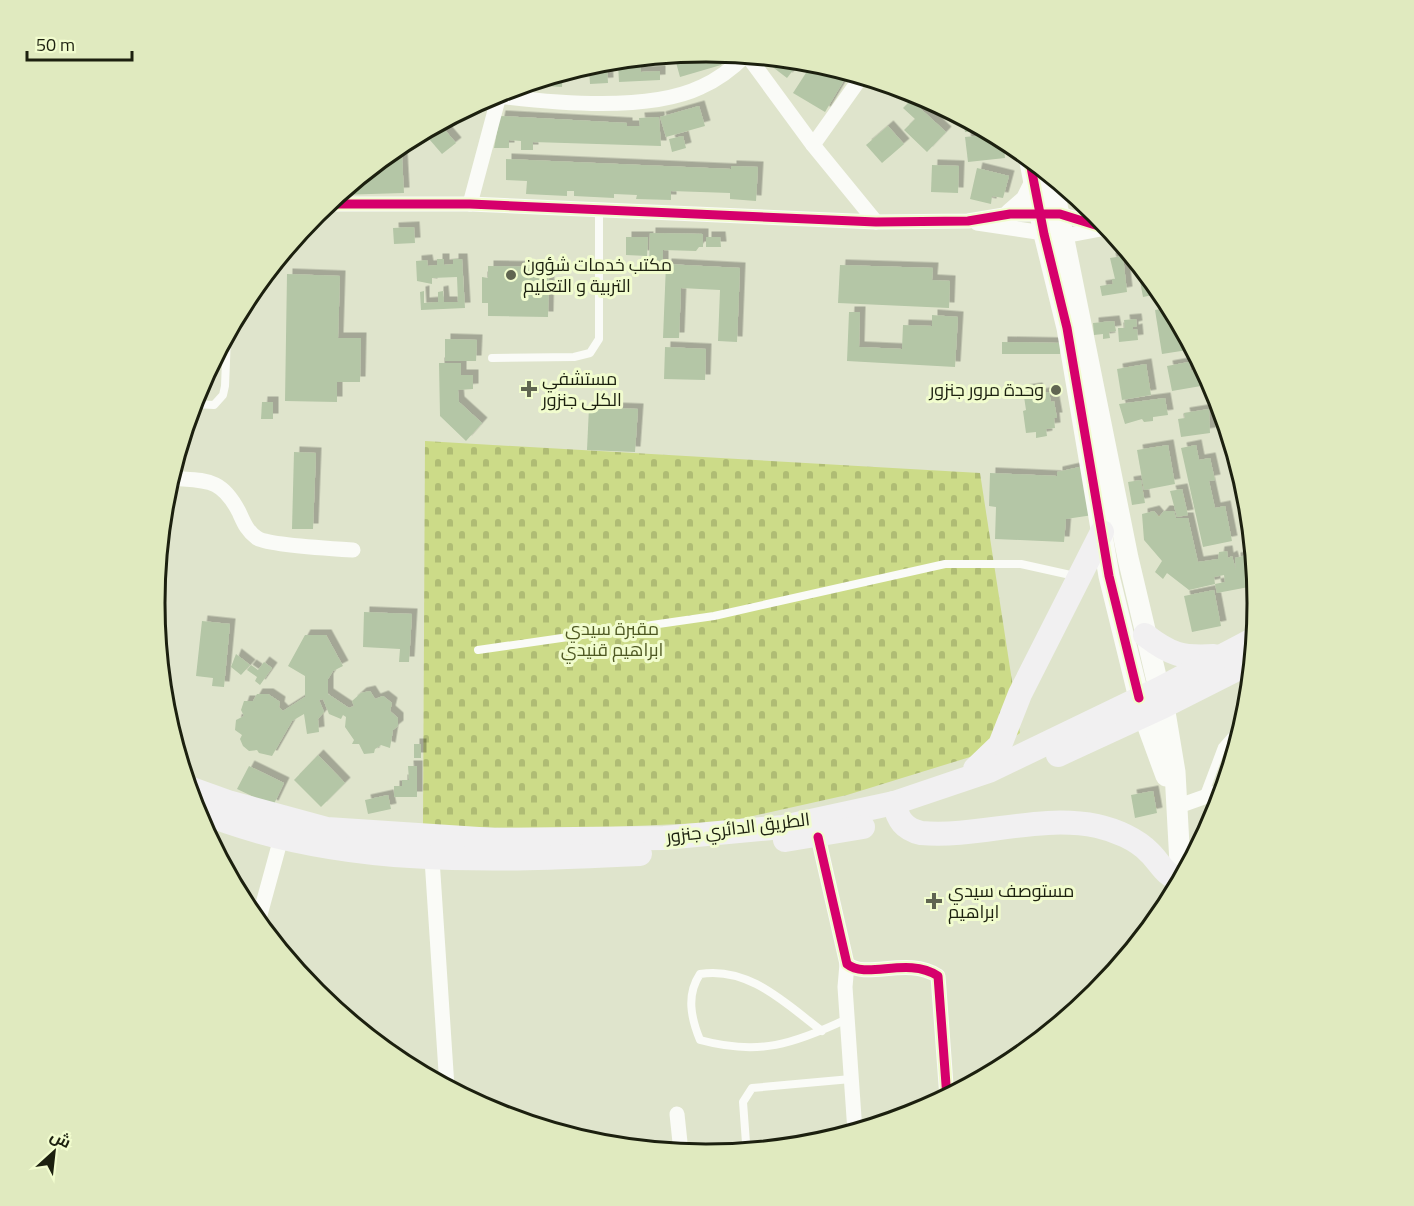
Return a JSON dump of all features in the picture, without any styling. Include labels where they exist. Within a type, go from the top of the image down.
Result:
[{"type":"main road","points":[[962,780],[984,763],[1000,745],[1020,694],[1107,524]]},
{"type":"main road","points":[[1145,635],[1161,647],[1186,658],[1219,656]]},
{"type":"main road","name":"الطريق الدائري جنزور","points":[[209,814],[281,838],[316,845],[432,859],[547,858],[680,852],[818,837],[896,811],[994,784],[1151,702],[1219,656],[1247,643]]},
{"type":"main road","name":"الطريق الدائري جنزور","points":[[200,792],[228,802],[327,829],[494,840],[676,837],[783,826],[896,811],[962,780],[989,771],[1245,664]]},
{"type":"main road","points":[[896,811],[910,830],[926,833],[1047,823],[1096,826],[1135,842],[1150,852],[1169,875],[1174,877]]},
{"type":"street","points":[[516,97],[569,105],[662,98],[701,88],[736,63]]},
{"type":"street","points":[[754,64],[813,145],[876,222]]},
{"type":"street","points":[[813,145],[857,83]]},
{"type":"street","points":[[470,204],[495,105]]},
{"type":"street","points":[[1010,214],[1026,200],[1043,178]]},
{"type":"street","points":[[1043,178],[1068,328],[1107,524],[1145,635],[1151,702]]},
{"type":"street","points":[[341,204],[470,204],[876,222],[968,221],[1097,227]]},
{"type":"street","points":[[968,221],[1010,214],[1052,225],[1097,227]]},
{"type":"street","points":[[180,479],[218,484],[226,491],[246,528],[260,540],[353,550]]},
{"type":"street","points":[[1107,524],[1109,576],[1151,702],[1175,804],[1180,867]]},
{"type":"street","points":[[1175,804],[1214,793]]},
{"type":"street","points":[[818,837],[847,964],[847,1019],[854,1124]]},
{"type":"street","points":[[261,910],[281,838]]},
{"type":"street","points":[[432,859],[446,1078]]},
{"type":"street","points":[[847,964],[858,970],[909,966],[926,968],[938,976],[946,1089]]},
{"type":"street","points":[[677,1114],[680,1143]]},
{"type":"lane","points":[[492,358],[574,357],[590,353],[599,339],[599,210]]},
{"type":"lane","points":[[204,405],[214,405],[223,395],[226,355]]},
{"type":"lane","points":[[478,650],[714,616],[945,564],[1021,564],[1079,577]]},
{"type":"lane","points":[[1204,795],[1222,747],[1232,736]]},
{"type":"lane","points":[[822,1031],[757,982],[717,971],[700,974],[693,985],[691,1019],[700,1040],[720,1045],[756,1049],[803,1040],[822,1031],[847,1019]]},
{"type":"lane","points":[[746,1143],[742,1102],[752,1088],[851,1079]]},
{"type":"green space","name":"مقبرة سيدي ابراهيم قنيدي","points":[[425,441],[980,473],[1020,733],[996,749],[847,795],[726,822],[565,829],[423,826]]},
{"type":"building","points":[[723,62],[721,65],[680,77],[676,63]]},
{"type":"building","points":[[770,65],[794,69],[787,78]]},
{"type":"building","points":[[640,66],[641,72],[660,71],[660,80],[619,82],[618,69]]},
{"type":"building","points":[[607,71],[608,83],[590,84],[589,75]]},
{"type":"building","points":[[807,71],[845,79],[825,112],[793,93]]},
{"type":"building","points":[[562,81],[562,87],[547,86]]},
{"type":"building","points":[[910,101],[915,103],[946,132],[927,152],[904,130],[915,119],[903,108]]},
{"type":"building","points":[[699,106],[705,126],[666,137],[660,117]]},
{"type":"building","points":[[500,116],[627,123],[627,126],[640,126],[639,118],[659,117],[661,146],[533,142],[533,150],[521,150],[521,141],[509,140],[509,148],[494,148]]},
{"type":"building","points":[[888,126],[904,144],[882,163],[866,145]]},
{"type":"building","points":[[445,129],[456,143],[442,154],[429,139]]},
{"type":"building","points":[[980,135],[1004,151],[1005,158],[968,162],[965,137]]},
{"type":"building","points":[[683,136],[686,148],[672,152],[669,139]]},
{"type":"building","points":[[402,156],[404,193],[352,195],[377,173]]},
{"type":"building","points":[[506,159],[731,169],[731,166],[758,167],[756,201],[730,199],[730,193],[671,191],[671,200],[636,199],[637,195],[614,194],[614,198],[574,196],[574,191],[567,191],[567,196],[526,194],[527,181],[506,180]]},
{"type":"building","points":[[932,165],[959,166],[958,193],[931,192]]},
{"type":"building","points":[[977,168],[1009,176],[1003,198],[992,196],[991,204],[970,199]]},
{"type":"building","points":[[414,227],[415,243],[394,244],[393,228]]},
{"type":"building","points":[[650,233],[703,234],[703,247],[699,247],[696,251],[663,250],[663,267],[649,267]]},
{"type":"building","points":[[626,237],[648,237],[647,256],[626,255]]},
{"type":"building","points":[[706,237],[720,237],[721,247],[706,247]]},
{"type":"building","points":[[1123,257],[1127,292],[1102,296],[1100,286],[1113,284],[1112,279],[1115,279],[1110,258]]},
{"type":"building","points":[[437,259],[444,259],[444,265],[453,264],[453,259],[462,259],[465,308],[421,310],[420,292],[424,291],[424,303],[438,302],[438,292],[443,291],[444,302],[458,302],[457,277],[432,278],[432,284],[417,281],[416,261],[427,260],[428,266],[437,265]]},
{"type":"building","points":[[666,264],[740,268],[737,342],[718,341],[720,290],[681,288],[679,338],[663,338]]},
{"type":"building","points":[[840,265],[933,268],[932,280],[950,281],[949,308],[838,303]]},
{"type":"building","points":[[488,266],[549,267],[548,317],[488,316],[488,303],[482,303],[482,277],[488,278]]},
{"type":"building","points":[[287,274],[340,276],[338,338],[361,338],[360,382],[337,382],[337,402],[285,401]]},
{"type":"building","points":[[1140,281],[1142,281],[1152,295],[1143,297]]},
{"type":"building","points":[[1161,309],[1186,350],[1162,354],[1155,310]]},
{"type":"building","points":[[849,312],[860,312],[859,347],[902,349],[903,325],[932,326],[932,315],[958,317],[955,367],[847,361]]},
{"type":"building","points":[[1136,319],[1137,326],[1133,327],[1133,330],[1137,329],[1138,340],[1119,342],[1118,328],[1125,328],[1124,320]]},
{"type":"building","points":[[1114,321],[1116,331],[1109,332],[1110,338],[1103,339],[1103,334],[1094,335],[1093,323]]},
{"type":"building","points":[[445,339],[477,340],[476,361],[445,361]]},
{"type":"building","points":[[1002,342],[1060,343],[1060,354],[1002,354]]},
{"type":"building","points":[[665,347],[706,349],[705,380],[664,379]]},
{"type":"building","points":[[1189,362],[1191,371],[1196,370],[1201,386],[1172,391],[1167,366]]},
{"type":"building","points":[[439,363],[461,363],[461,375],[473,375],[473,389],[458,390],[459,402],[482,423],[466,441],[440,416]]},
{"type":"building","points":[[1146,364],[1151,395],[1122,400],[1117,369]]},
{"type":"building","points":[[1037,388],[1039,394],[1049,392],[1051,402],[1054,401],[1057,418],[1054,418],[1055,428],[1046,429],[1047,436],[1036,438],[1036,432],[1026,433],[1023,390]]},
{"type":"building","points":[[1165,398],[1168,415],[1153,417],[1153,421],[1144,422],[1142,419],[1125,424],[1119,404]]},
{"type":"building","points":[[262,402],[273,402],[273,419],[261,419]]},
{"type":"building","points":[[589,407],[638,409],[635,452],[587,450]]},
{"type":"building","points":[[1209,409],[1210,433],[1181,437],[1178,419],[1185,418],[1184,413]]},
{"type":"building","points":[[1168,445],[1175,484],[1144,490],[1137,450]]},
{"type":"building","points":[[1196,445],[1199,460],[1210,458],[1215,480],[1209,481],[1215,508],[1225,506],[1232,541],[1203,547],[1181,448]]},
{"type":"building","points":[[294,452],[316,453],[313,529],[292,529]]},
{"type":"building","points":[[1084,466],[1093,515],[1066,519],[1064,542],[995,539],[996,507],[989,506],[990,473],[1057,476],[1057,472]]},
{"type":"building","points":[[1141,480],[1145,503],[1132,505],[1128,482]]},
{"type":"building","points":[[1182,489],[1188,515],[1177,517],[1170,491]]},
{"type":"building","points":[[1154,511],[1159,517],[1164,511],[1174,511],[1176,518],[1188,518],[1198,562],[1218,559],[1219,552],[1227,551],[1228,558],[1232,556],[1236,570],[1235,558],[1246,555],[1248,587],[1217,593],[1215,584],[1189,590],[1167,573],[1163,579],[1155,572],[1162,561],[1144,540],[1142,514]],"holes":[[[1224,575],[1225,582],[1215,584],[1214,577]]]},
{"type":"building","points":[[1214,590],[1221,626],[1192,632],[1184,596]]},
{"type":"building","points":[[364,612],[412,614],[409,662],[399,662],[400,649],[363,647]]},
{"type":"building","points":[[202,621],[230,624],[224,687],[212,686],[213,678],[196,676]]},
{"type":"building","points":[[305,635],[326,635],[343,666],[333,671],[328,679],[328,694],[349,708],[354,706],[352,701],[361,693],[370,691],[375,699],[383,696],[392,703],[390,711],[398,718],[398,726],[393,730],[390,748],[381,745],[375,749],[374,753],[364,754],[359,744],[352,744],[354,740],[345,727],[346,717],[343,715],[341,719],[329,714],[323,699],[319,700],[324,712],[318,719],[319,732],[307,734],[304,714],[292,721],[272,756],[259,753],[257,750],[249,751],[243,746],[240,739],[242,735],[235,730],[236,720],[244,716],[241,710],[244,701],[253,701],[257,694],[268,694],[280,702],[279,707],[283,711],[305,697],[305,676],[288,666]]},
{"type":"building","points":[[236,654],[250,665],[241,675],[231,667]]},
{"type":"building","points":[[264,662],[272,668],[260,685],[255,681],[257,677],[247,670],[251,665],[258,670]]},
{"type":"building","points":[[414,744],[421,744],[421,758],[414,758]]},
{"type":"building","points":[[318,755],[345,783],[321,807],[294,780]]},
{"type":"building","points":[[249,766],[284,783],[273,806],[237,789]]},
{"type":"building","points":[[408,766],[417,766],[417,797],[394,797],[394,786],[402,786],[402,780],[409,780]]},
{"type":"building","points":[[1153,791],[1157,813],[1135,818],[1131,795]]},
{"type":"building","points":[[388,795],[391,809],[368,814],[365,800]]},
{"type":"cycle path","points":[[1031,169],[1044,234],[1067,328],[1109,576],[1139,698]]},
{"type":"cycle path","points":[[341,204],[470,204],[876,222],[968,221],[1010,214],[1060,214],[1094,225]]},
{"type":"cycle path","points":[[818,837],[847,964],[865,970],[914,968],[926,970],[938,976],[946,1089]]},
{"type":"place","name":"مكتب خدمات شؤون التربية و التعليم","points":[[511,275]]},
{"type":"place","name":"مستشفي الكلى جنزور","points":[[529,389]]},
{"type":"place","name":"وحدة مرور جنزور","points":[[1056,390]]},
{"type":"place","name":"مستوصف سيدي ابراهيم","points":[[934,901]]}]
